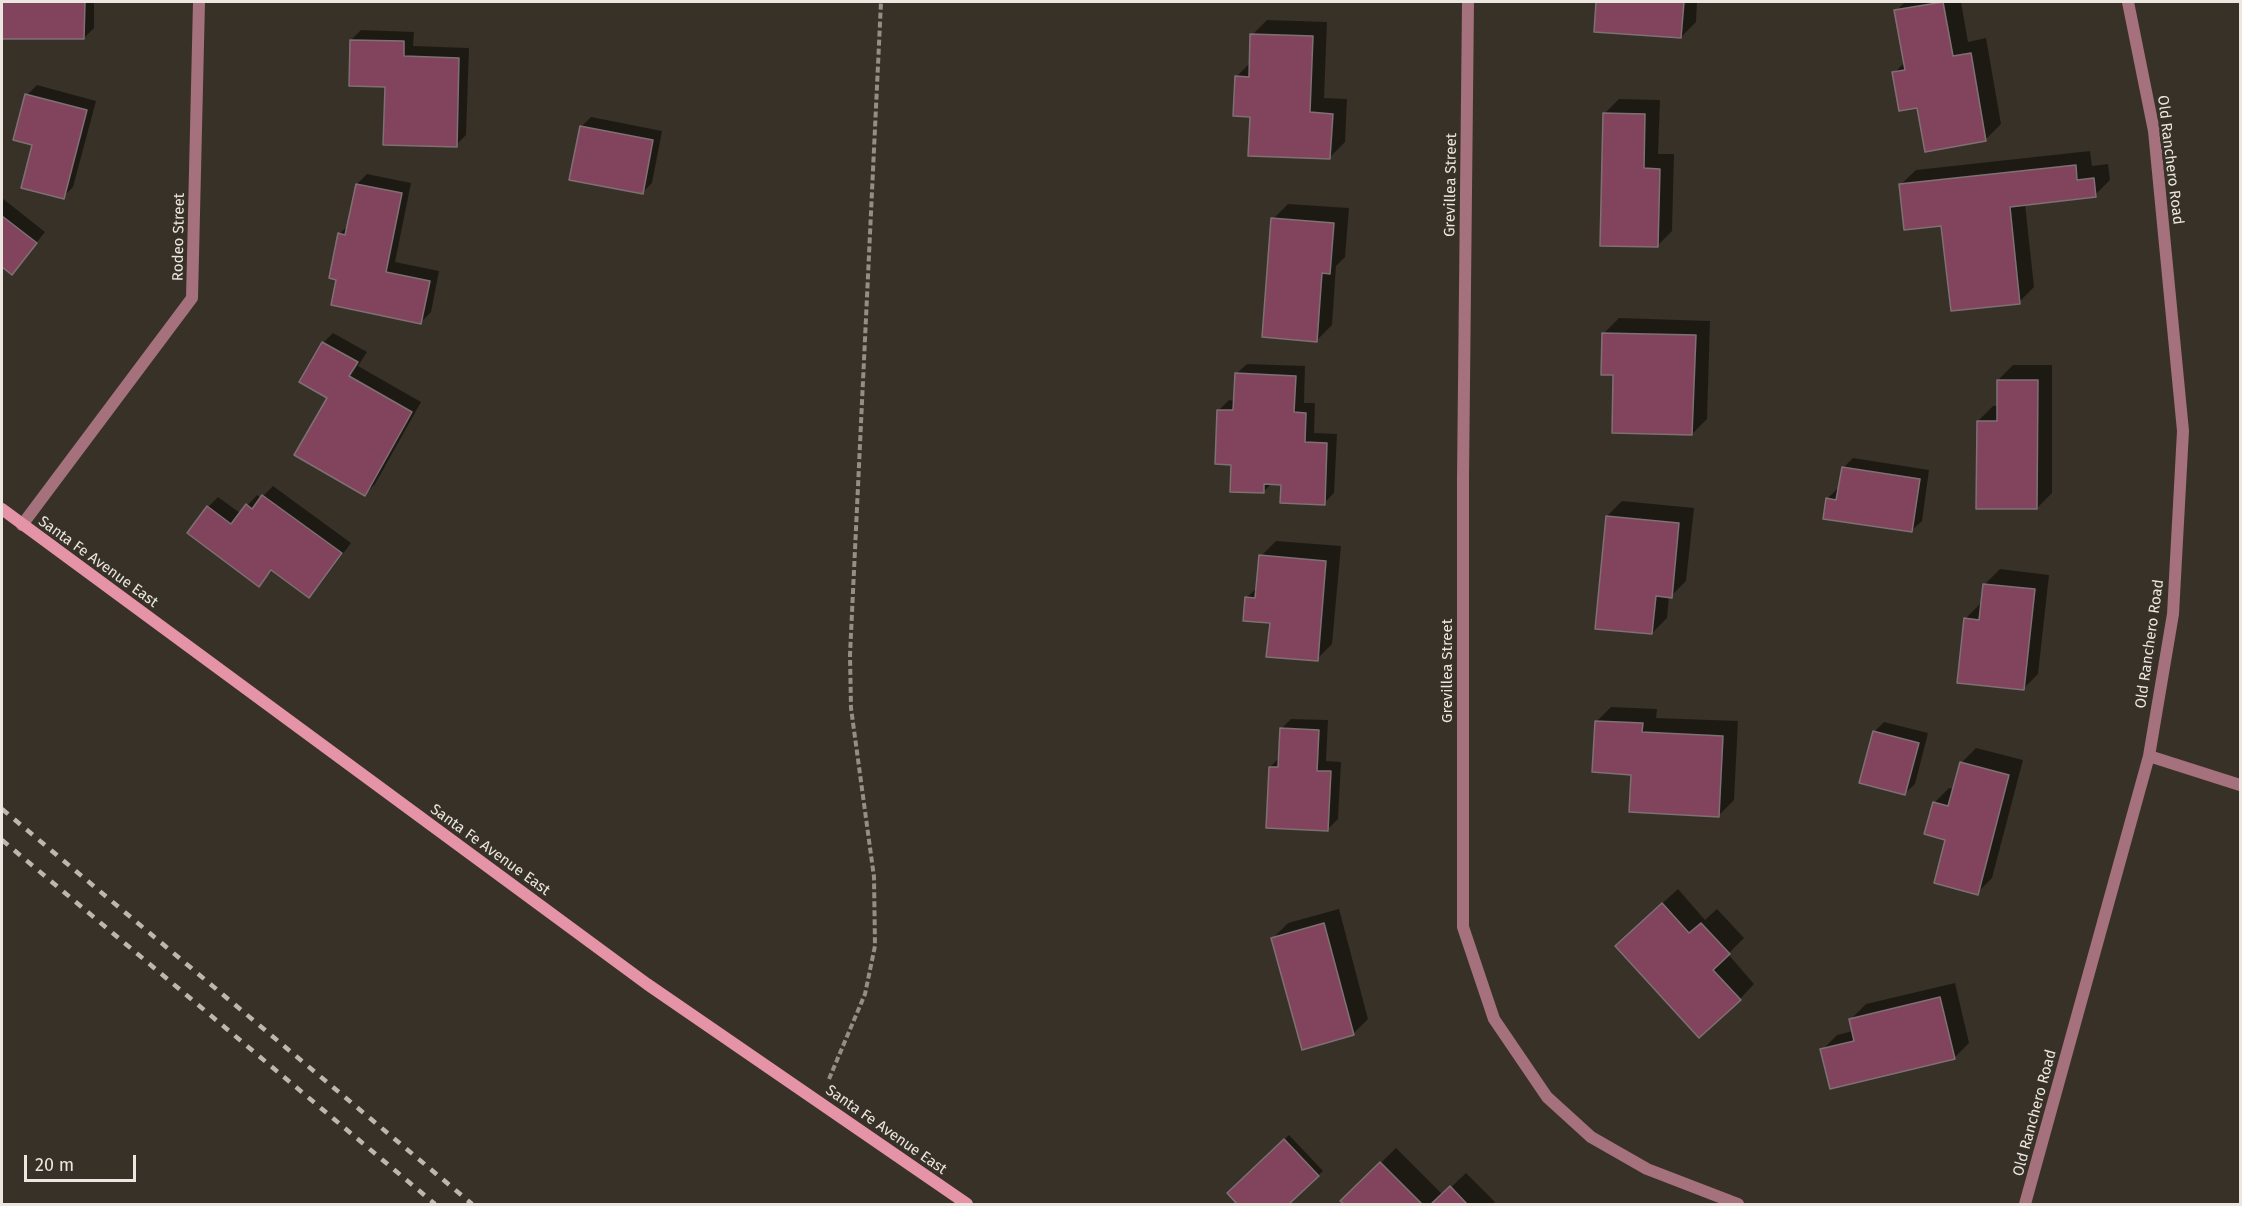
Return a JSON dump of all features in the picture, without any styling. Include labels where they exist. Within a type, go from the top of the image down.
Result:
[{"type":"street","name":"Rodeo Street","points":[[22,525],[192,298],[199,2]]},
{"type":"street","name":"Grevillea Street","points":[[1468,2],[1463,478],[1463,927],[1494,1019],[1547,1097],[1592,1137],[1647,1169],[1738,1204]]},
{"type":"street","name":"Old Ranchero Road","points":[[2025,1204],[2149,756],[2173,614],[2183,431],[2154,131],[2128,2]]},
{"type":"street","name":"Santa Fe Avenue East","points":[[2,509],[647,984],[968,1204]]},
{"type":"street","points":[[2149,756],[2241,785]]},
{"type":"path","points":[[819,1102],[865,994],[875,946],[874,877],[851,708],[850,655],[881,2]]},
{"type":"building","points":[[2,2],[85,2],[84,39],[2,39]]},
{"type":"building","points":[[1596,2],[1684,2],[1681,38],[1594,32]]},
{"type":"building","points":[[1943,2],[1953,56],[1971,53],[1986,141],[1925,152],[1917,108],[1899,111],[1892,72],[1905,70],[1894,10]]},
{"type":"building","points":[[1250,34],[1313,36],[1310,112],[1333,114],[1330,159],[1248,156],[1250,117],[1233,116],[1235,76],[1249,77]]},
{"type":"building","points":[[350,40],[404,41],[404,56],[459,58],[457,147],[383,145],[385,87],[349,86]]},
{"type":"building","points":[[25,94],[87,110],[64,199],[21,188],[32,145],[13,140]]},
{"type":"building","points":[[1603,113],[1645,114],[1644,168],[1660,169],[1658,247],[1600,246]]},
{"type":"building","points":[[580,126],[653,140],[643,194],[569,180]]},
{"type":"building","points":[[2076,165],[2077,180],[2094,178],[2096,197],[2010,207],[2020,304],[1951,311],[1941,226],[1904,230],[1899,184]]},
{"type":"building","points":[[356,184],[402,193],[386,272],[430,281],[421,324],[331,305],[336,280],[329,278],[338,233],[345,235]]},
{"type":"building","points":[[2,216],[37,243],[12,275],[2,267]]},
{"type":"building","points":[[1271,218],[1334,223],[1330,274],[1322,273],[1317,342],[1262,337]]},
{"type":"building","points":[[1602,333],[1696,335],[1692,435],[1612,433],[1613,375],[1601,375]]},
{"type":"building","points":[[322,342],[358,362],[349,376],[412,412],[365,496],[294,455],[327,398],[299,382]]},
{"type":"building","points":[[1235,373],[1296,376],[1294,412],[1306,413],[1305,442],[1327,443],[1325,505],[1280,503],[1281,485],[1264,484],[1264,493],[1230,492],[1231,465],[1215,464],[1217,410],[1233,410]]},
{"type":"building","points":[[1997,380],[2038,380],[2037,509],[1976,509],[1977,421],[1997,421]]},
{"type":"building","points":[[1842,467],[1920,479],[1912,532],[1823,519],[1826,498],[1836,500]]},
{"type":"building","points":[[262,495],[342,553],[309,598],[271,570],[259,587],[187,533],[207,506],[231,524],[246,504],[252,509]]},
{"type":"building","points":[[1606,516],[1679,523],[1672,598],[1656,596],[1652,634],[1595,629]]},
{"type":"building","points":[[1259,555],[1326,561],[1318,661],[1266,657],[1270,623],[1243,621],[1245,597],[1255,598]]},
{"type":"building","points":[[1983,584],[2035,589],[2024,690],[1957,683],[1964,618],[1979,620]]},
{"type":"building","points":[[1595,721],[1643,723],[1642,732],[1723,736],[1719,817],[1629,812],[1631,775],[1592,772]]},
{"type":"building","points":[[1280,728],[1319,730],[1317,771],[1331,771],[1328,831],[1266,828],[1269,767],[1278,767]]},
{"type":"building","points":[[1873,731],[1919,743],[1905,795],[1859,783]]},
{"type":"building","points":[[1960,762],[2009,775],[1978,895],[1934,883],[1945,840],[1924,834],[1933,802],[1948,806]]},
{"type":"building","points":[[1662,903],[1689,933],[1701,923],[1730,954],[1713,970],[1741,1000],[1699,1038],[1615,946]]},
{"type":"building","points":[[1324,923],[1354,1035],[1302,1050],[1271,938]]},
{"type":"building","points":[[1940,997],[1955,1059],[1830,1089],[1820,1049],[1854,1041],[1849,1019]]},
{"type":"building","points":[[1284,1139],[1319,1176],[1289,1204],[1237,1204],[1227,1193]]},
{"type":"building","points":[[1380,1162],[1422,1204],[1344,1204],[1340,1201]]},
{"type":"building","points":[[1450,1186],[1467,1204],[1431,1204]]},
{"type":"railway","points":[[2,809],[472,1204]]},
{"type":"railway","points":[[2,840],[435,1204]]}]
